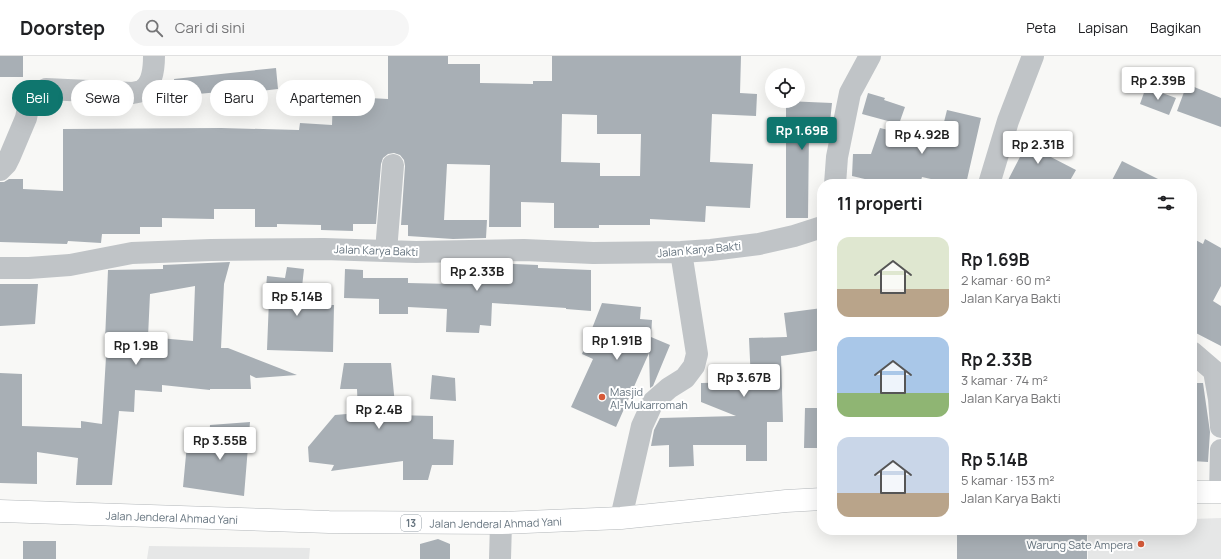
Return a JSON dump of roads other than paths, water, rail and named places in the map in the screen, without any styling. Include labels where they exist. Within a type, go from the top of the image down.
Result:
[{"type":"highway","points":[[1197,492],[1221,492]]},
{"type":"highway","name":"Jalan Jenderal Ahmad Yani","points":[[0,511],[329,522],[501,523],[621,518],[786,501],[817,499]]},
{"type":"street","points":[[0,170],[8,161],[26,118],[29,103],[34,95],[46,89],[132,93],[144,90],[150,82],[154,64],[154,56]]},
{"type":"street","points":[[835,179],[837,157],[850,93],[870,56]]},
{"type":"street","points":[[991,179],[1008,121],[1033,56]]},
{"type":"street","points":[[386,251],[393,165]]},
{"type":"street","name":"Jalan Karya Bakti","points":[[0,268],[70,266],[132,253],[152,251],[324,249],[483,252],[524,250],[593,253],[681,252],[759,244],[794,236],[817,229]]},
{"type":"street","points":[[621,518],[642,426],[653,402],[669,388],[685,378],[694,366],[697,354],[681,252]]},
{"type":"street","points":[[1197,356],[1214,371],[1219,399],[1221,427]]},
{"type":"street","points":[[1221,450],[1221,492]]},
{"type":"street","points":[[500,559],[501,523]]},
{"type":"place","name":"Masjid Al-Mukarromah","points":[[602,397]]},
{"type":"place","name":"Warung Sate Ampera","points":[[1141,544]]}]
